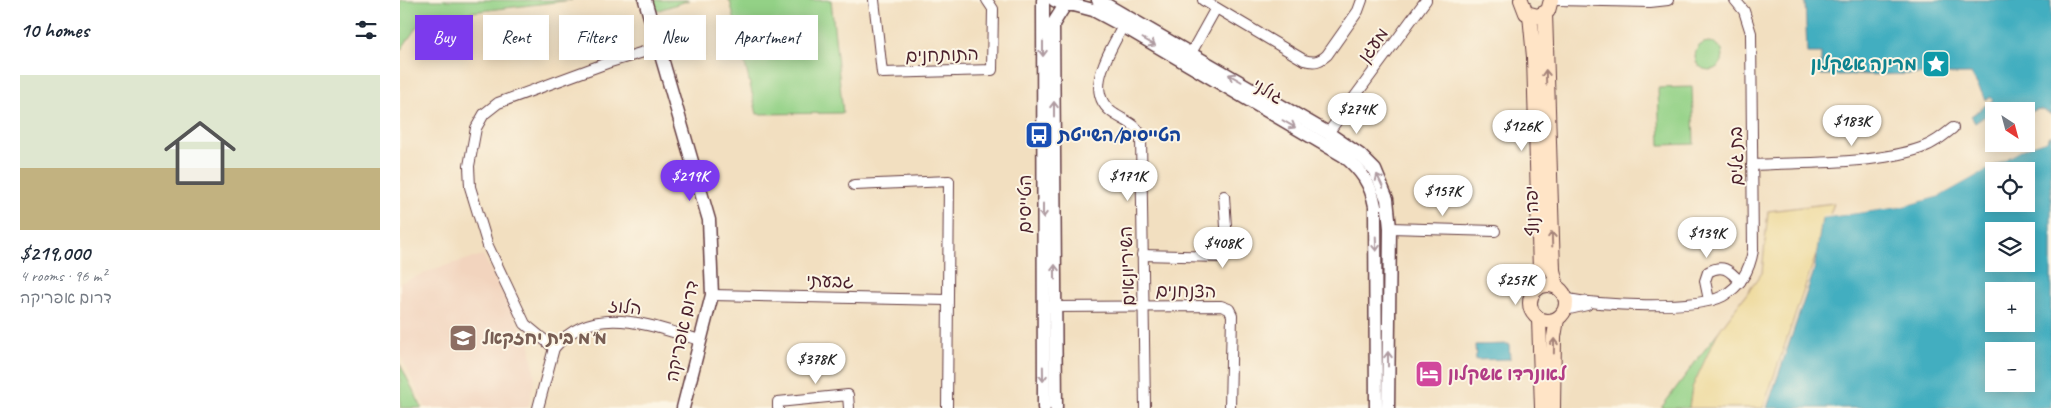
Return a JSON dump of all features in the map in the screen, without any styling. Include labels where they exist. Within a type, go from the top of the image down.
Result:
[{"type":"main road","name":"יפה נוף","points":[[1551,0],[1550,7],[1546,13],[1553,270],[1561,304],[1554,338],[1553,408]]},
{"type":"main road","name":"יפה נוף","points":[[1518,1],[1523,10],[1530,15],[1534,57],[1540,271],[1537,289]]},
{"type":"main road","points":[[1530,15],[1538,16],[1546,13]]},
{"type":"main road","points":[[1547,285],[1561,304],[1545,322],[1539,320],[1533,313],[1530,305],[1531,296],[1537,289],[1547,285]]},
{"type":"main road","points":[[1539,320],[1542,408]]},
{"type":"street","name":"דרום אפריקה","points":[[645,0],[649,15]]},
{"type":"street","name":"התותחנים","points":[[874,0],[882,74],[992,70],[992,10],[987,0]]},
{"type":"street","name":"הטייסים","points":[[1043,0],[1049,307],[1056,408]]},
{"type":"street","name":"גולני","points":[[1098,0],[1328,133],[1360,155],[1375,170],[1387,199],[1390,228],[1388,408]]},
{"type":"street","points":[[1203,0],[1304,60],[1313,62],[1321,60],[1327,54],[1358,11],[1362,0]]},
{"type":"street","name":"מעגן","points":[[1328,133],[1426,0]]},
{"type":"street","points":[[1558,0],[1650,2],[1668,0]]},
{"type":"street","name":"בת גלים","points":[[1561,304],[1692,304],[1722,297],[1740,282],[1750,268],[1753,250],[1751,32],[1744,11],[1734,0]]},
{"type":"street","name":"הטייסים","points":[[1044,408],[1049,307],[1053,24],[1069,3]]},
{"type":"street","name":"גולני","points":[[1069,3],[1093,10],[1122,26],[1344,156],[1357,166],[1372,192],[1375,206],[1376,408]]},
{"type":"street","points":[[1191,53],[1216,8]]},
{"type":"street","name":"השיריונאים","points":[[1122,26],[1104,62],[1099,92],[1104,105],[1114,114],[1139,130],[1141,137],[1145,408]]},
{"type":"street","points":[[538,408],[554,348],[525,324],[488,246],[470,186],[470,157],[476,128],[484,114],[498,103],[607,63],[644,52]]},
{"type":"street","name":"דרום אפריקה","points":[[661,60],[709,220],[712,295],[683,408]]},
{"type":"street","points":[[1752,165],[1865,159],[1900,153],[1921,148],[1953,128]]},
{"type":"street","points":[[854,185],[949,181],[947,408]]},
{"type":"street","points":[[1142,255],[1220,257],[1226,251],[1227,242],[1224,196]]},
{"type":"street","points":[[1390,228],[1494,231]]},
{"type":"street","points":[[1709,300],[1705,281],[1708,272],[1717,267],[1724,268],[1740,282]]},
{"type":"street","name":"גבעתי","points":[[712,295],[947,300]]},
{"type":"street","name":"הצנחנים","points":[[1049,307],[1221,306],[1229,309],[1232,315],[1230,408]]},
{"type":"street","name":"הלוז","points":[[554,348],[564,336],[579,327],[592,322],[606,320],[643,324],[700,340]]},
{"type":"street","points":[[778,408],[778,402],[848,395],[848,408]]},
{"type":"shaded area","name":"מ\"מ בית יחזקאל","points":[[483,255],[530,346],[535,377],[528,408],[426,408],[400,355],[400,283],[437,268]]},
{"type":"green space","points":[[400,0],[572,0],[448,15],[415,15],[415,29],[400,51]]},
{"type":"green space","points":[[653,0],[690,0],[656,11]]},
{"type":"green space","points":[[727,0],[831,0],[843,113],[757,114],[744,60],[818,60],[818,15],[733,15],[730,1]]},
{"type":"green space","points":[[1709,42],[1719,46],[1723,56],[1719,66],[1709,70],[1699,66],[1695,56],[1699,46]]},
{"type":"green space","points":[[1692,87],[1694,144],[1660,145],[1658,88]]},
{"type":"green space","points":[[1718,332],[1692,388],[1689,408],[1661,408]]},
{"type":"green space","points":[[400,364],[422,408],[400,408]]},
{"type":"sand","points":[[1834,203],[1763,408],[1689,408],[1692,388],[1718,332],[1762,273],[1768,211]]},
{"type":"water","name":"מרינה אשקלון","points":[[1805,0],[2051,0],[2051,115],[2043,110],[2035,110],[2035,102],[1990,102],[1993,100],[1991,97],[1986,100],[1971,74],[1821,75],[1821,53],[1807,53]]},
{"type":"water","name":"מרינה אשקלון","points":[[1985,106],[1985,116],[1975,123],[1971,116]]},
{"type":"water","points":[[2051,135],[2051,408],[1767,408],[1814,271],[1822,218],[1900,207],[1940,196],[1985,171],[1985,212],[2035,212],[2035,162],[2000,162],[2018,152],[2035,152],[2035,144],[2046,141]]},
{"type":"water","points":[[1509,344],[1510,359],[1476,360],[1475,345]]},
{"type":"pier","points":[[2051,133],[2046,141],[2035,144],[2035,142],[2044,139]]},
{"type":"pier","points":[[2014,152],[2018,152],[2000,162],[1996,162]]},
{"type":"pier","points":[[1985,168],[1985,171],[1940,196],[1900,207],[1822,218],[1822,215],[1899,205],[1939,194]]},
{"type":"place","name":"מרינה אשקלון","points":[[1936,64]]},
{"type":"place","name":"הטייסים/השייטת","points":[[1039,135]]},
{"type":"place","name":"מ\"מ בית יחזקאל","points":[[463,338]]},
{"type":"place","name":"לאונרדו אשקלון","points":[[1429,374]]}]
